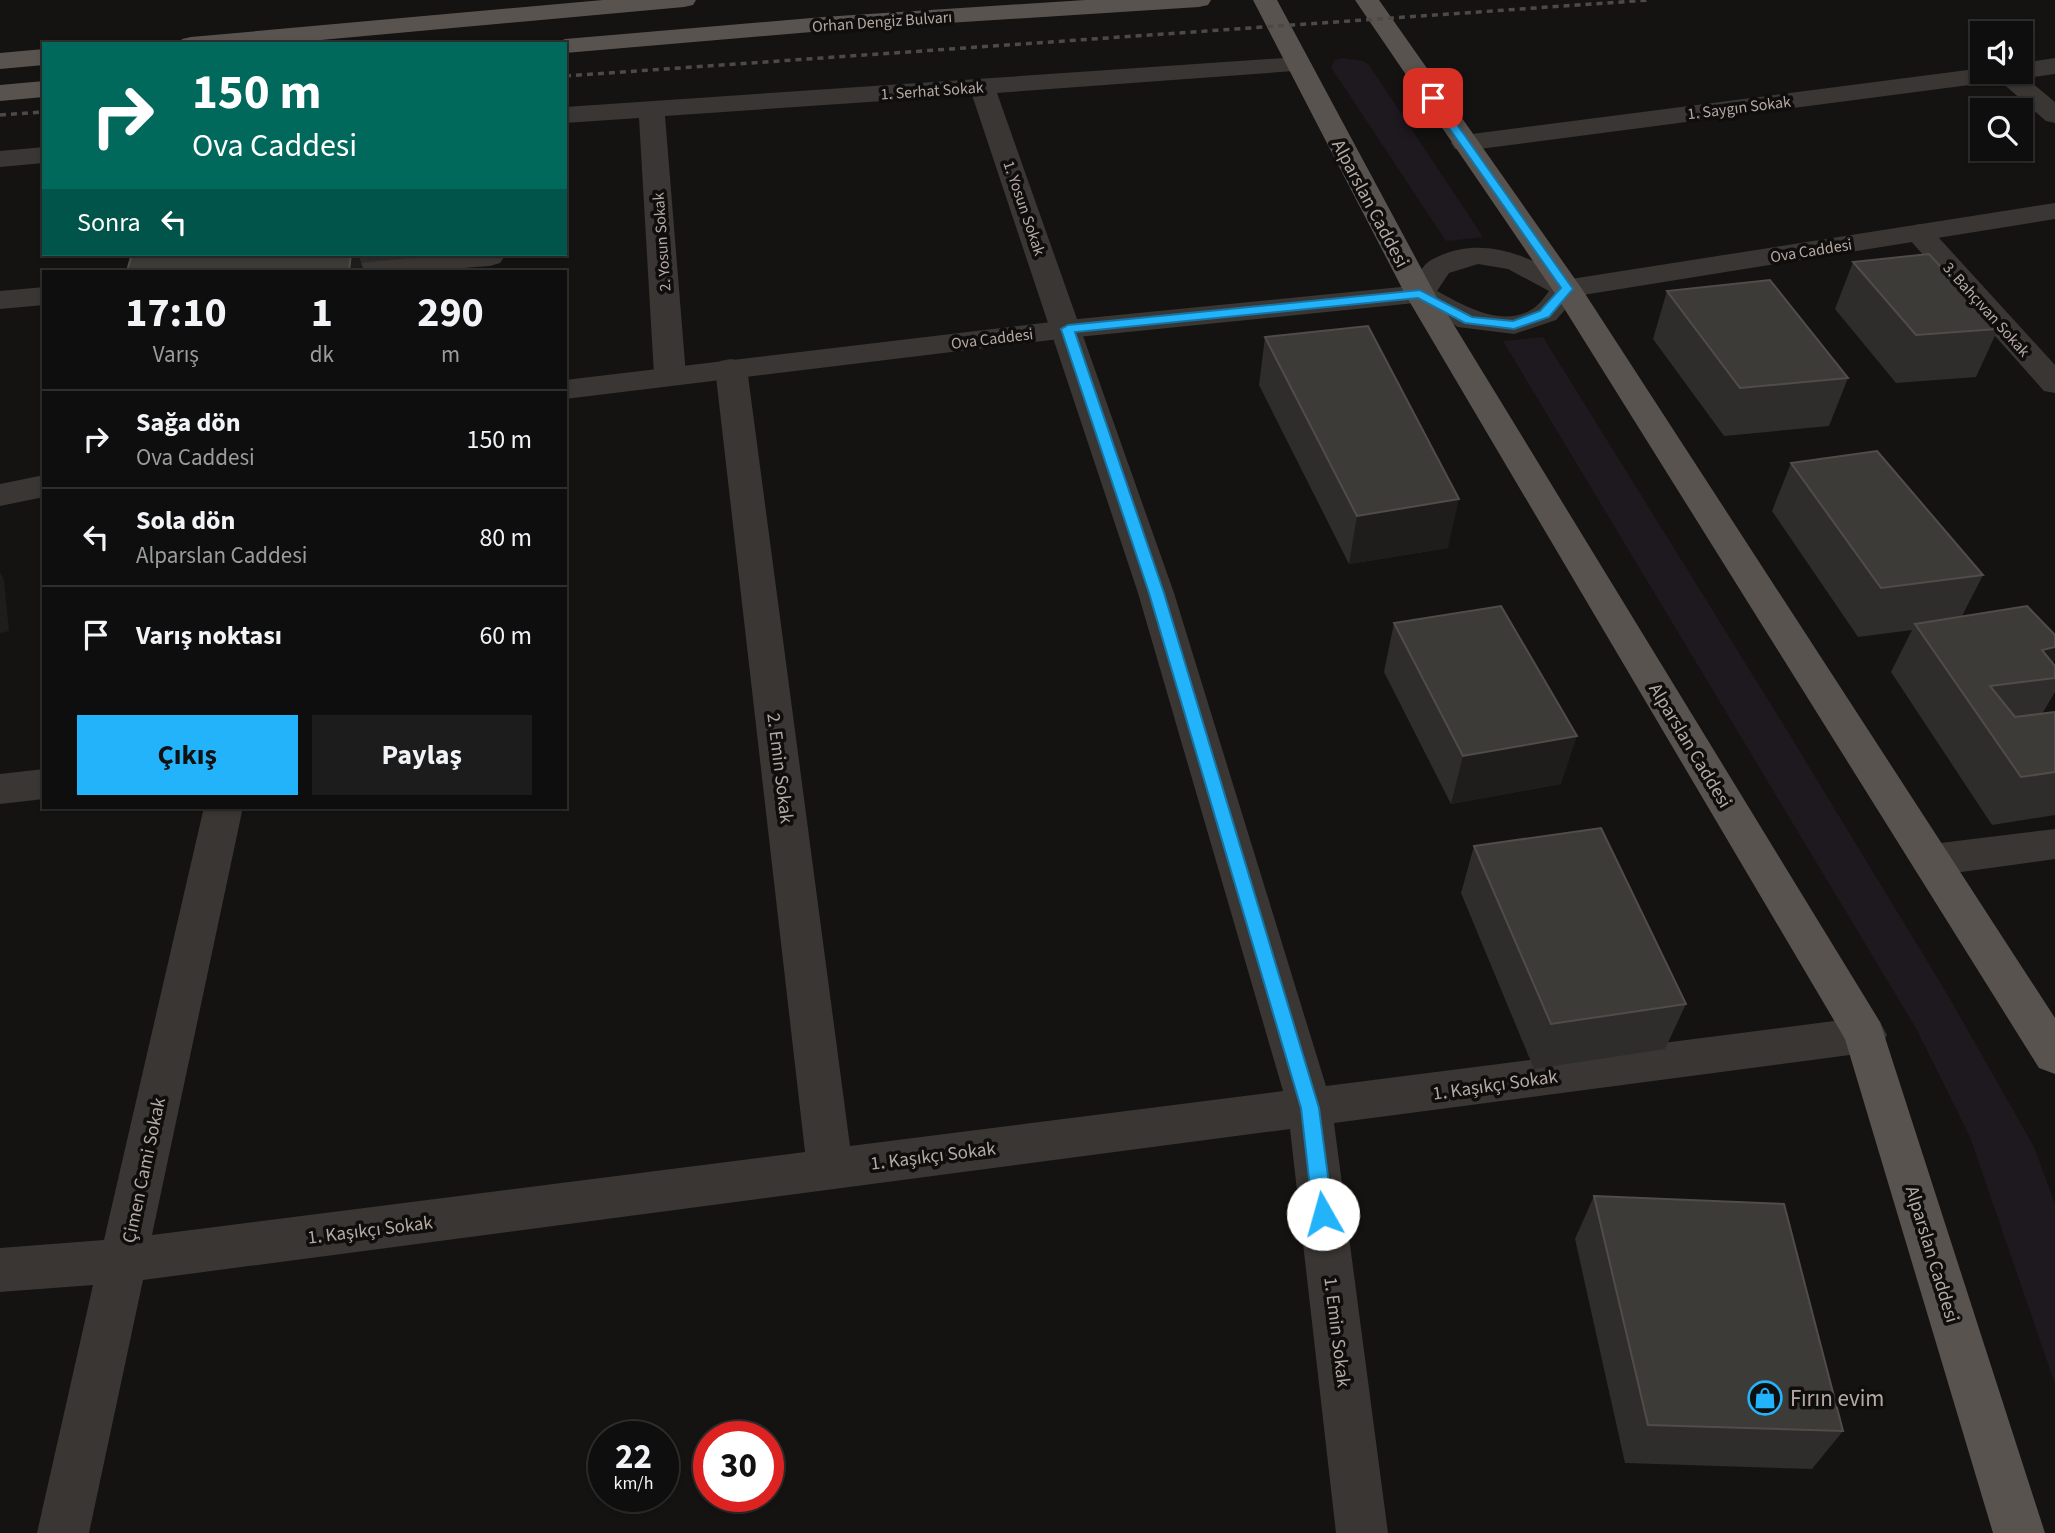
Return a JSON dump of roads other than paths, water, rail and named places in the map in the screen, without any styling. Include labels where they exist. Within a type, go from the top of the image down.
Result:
[{"type":"main road","points":[[213,42],[684,0]]},
{"type":"main road","name":"Orhan Dengiz Bulvarı","points":[[567,46],[837,23],[1199,0]]},
{"type":"main road","name":"Alparslan Caddesi","points":[[1265,0],[1420,294],[1865,1035],[2019,1533]]},
{"type":"main road","points":[[1367,0],[1567,289],[2055,1055]]},
{"type":"main road","points":[[0,61],[42,57]]},
{"type":"main road","points":[[0,93],[42,89]]},
{"type":"street","name":"1. Serhat Sokak","points":[[567,115],[1299,65]]},
{"type":"street","name":"1. Saygın Sokak","points":[[2033,69],[2055,66]]},
{"type":"street","name":"1. Saygın Sokak","points":[[1464,143],[1970,78]]},
{"type":"street","points":[[2025,84],[2055,115]]},
{"type":"street","name":"1. Yosun Sokak","points":[[982,87],[1068,329]]},
{"type":"street","name":"2. Yosun Sokak","points":[[651,108],[670,375]]},
{"type":"street","points":[[0,159],[42,155]]},
{"type":"street","name":"Ova Caddesi","points":[[1567,289],[2055,211]]},
{"type":"street","name":"3. Bahçıvan Sokak","points":[[1919,233],[2055,384]]},
{"type":"street","points":[[1477,255],[1516,262],[1567,289],[1545,314],[1514,325],[1469,321],[1420,294],[1439,267],[1477,255]]},
{"type":"street","points":[[344,270],[490,261]]},
{"type":"street","name":"Ova Caddesi","points":[[567,390],[670,375],[1068,329],[1420,294]]},
{"type":"street","points":[[0,300],[42,296]]},
{"type":"street","name":"1. Emin Sokak","points":[[1068,329],[1156,593],[1310,1108],[1362,1533]]},
{"type":"street","name":"2. Emin Sokak","points":[[731,368],[831,1168]]},
{"type":"street","points":[[0,495],[42,486]]},
{"type":"street","points":[[0,789],[42,784]]},
{"type":"street","name":"Çimen Cami Sokak","points":[[63,1533],[223,809]]},
{"type":"street","points":[[1932,860],[2055,844]]},
{"type":"street","name":"1. Kaşıkçı Sokak","points":[[0,1270],[123,1261],[1865,1035]]},
{"type":"railway","points":[[567,76],[1649,0]]},
{"type":"railway","points":[[0,115],[42,112]]},
{"type":"place","name":"Fırın evim","points":[[1765,1398]]}]
